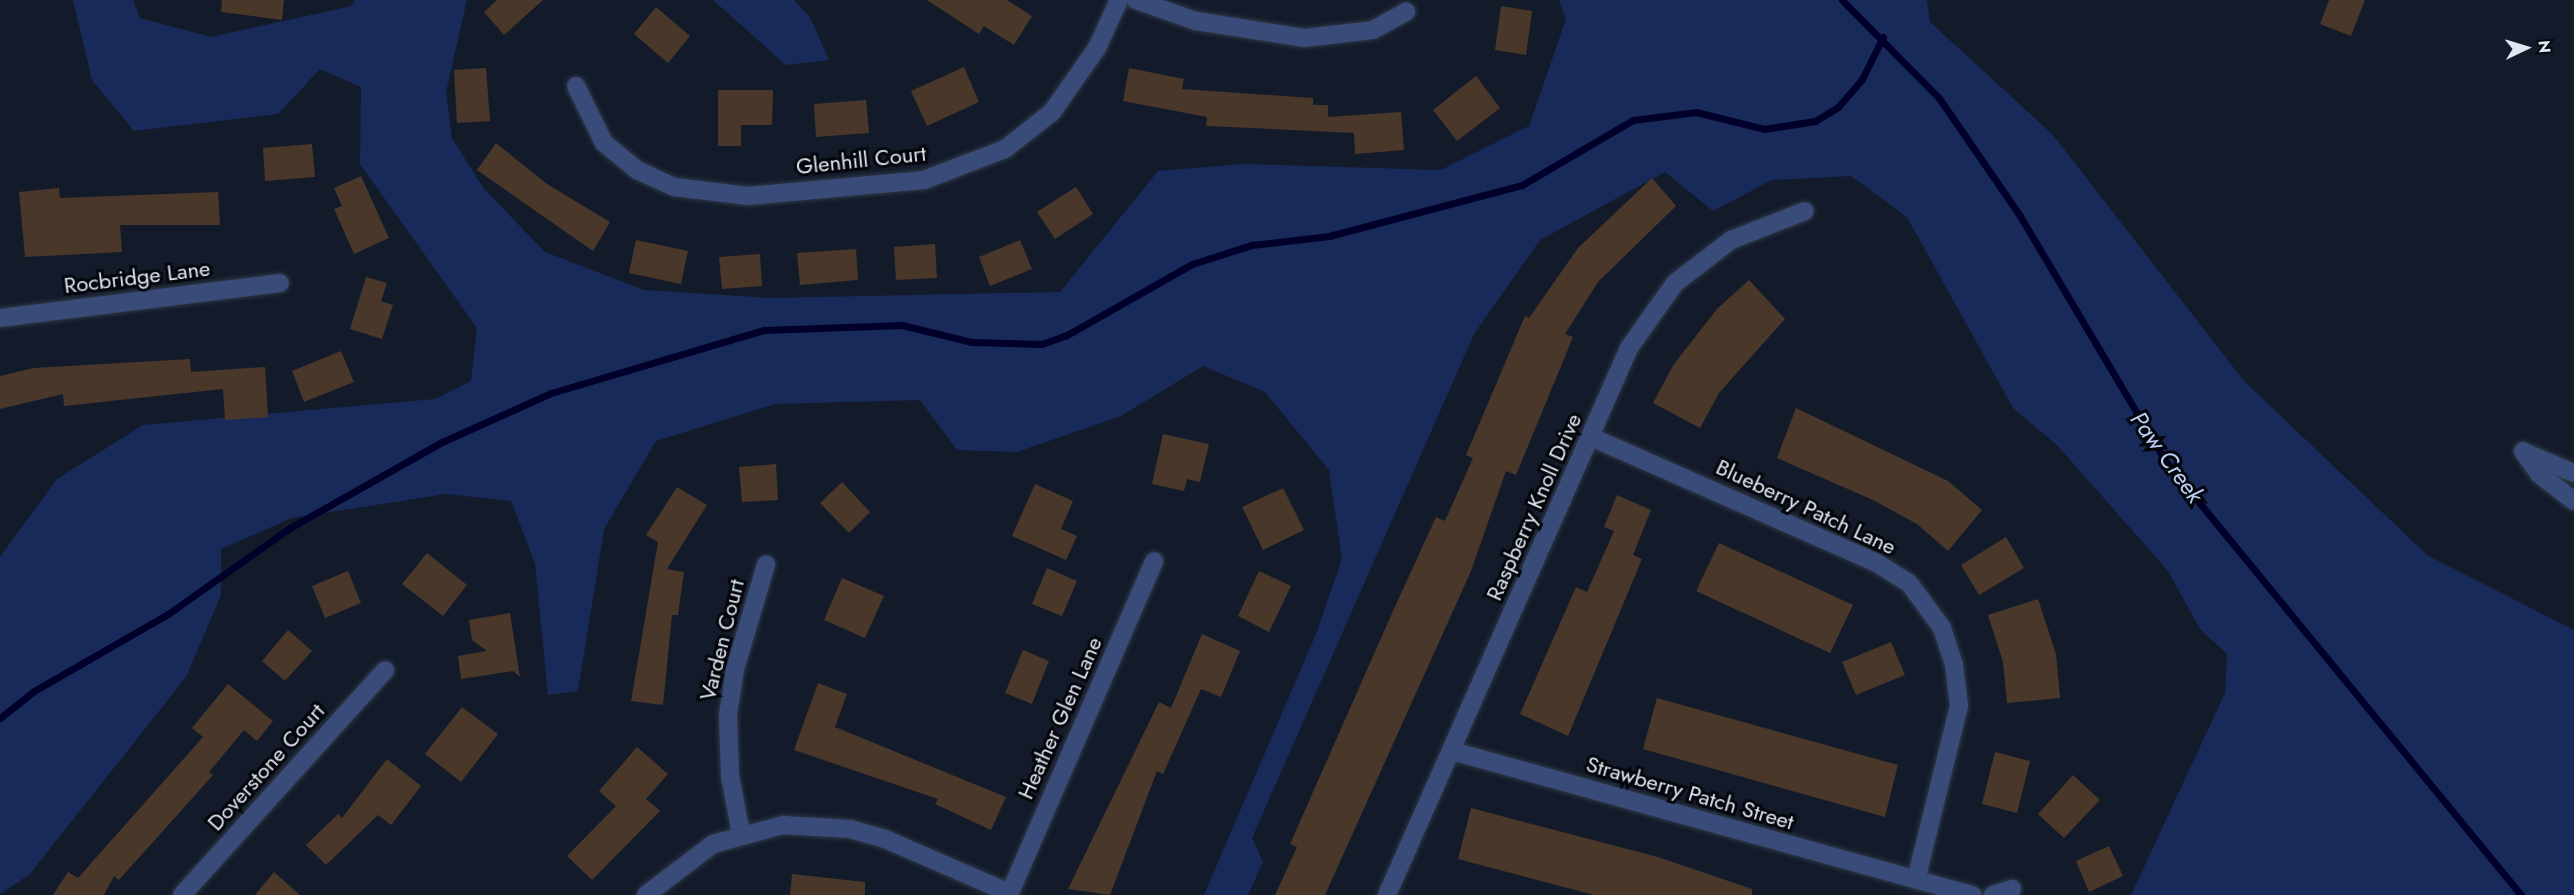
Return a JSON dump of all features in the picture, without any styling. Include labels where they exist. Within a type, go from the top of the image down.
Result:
[{"type":"street","name":"Glenhill Court","points":[[576,86],[609,147],[637,170],[674,187],[748,196],[924,180],[1005,149],[1052,112],[1092,57],[1119,0]]},
{"type":"street","points":[[1136,0],[1196,21],[1304,38],[1373,30],[1406,12]]},
{"type":"street","name":"Raspberry Knoll Drive","points":[[1387,895],[1629,348],[1675,284],[1731,240],[1805,211]]},
{"type":"street","name":"Rocbridge Lane","points":[[0,318],[280,283]]},
{"type":"street","name":"Blueberry Patch Lane","points":[[1591,437],[1875,562],[1910,583],[1942,628],[1959,706],[1916,880]]},
{"type":"street","points":[[2574,473],[2523,451],[2539,474],[2574,501]]},
{"type":"street","name":"Heather Glen Lane","points":[[1009,894],[1154,561]]},
{"type":"street","name":"Varden Court","points":[[741,834],[730,776],[728,716],[735,669],[766,565]]},
{"type":"street","name":"Doverstone Court","points":[[182,895],[385,670]]},
{"type":"street","name":"Strawberry Patch Street","points":[[1452,751],[1972,895]]},
{"type":"street","points":[[646,895],[679,865],[741,834],[783,825],[850,829],[1009,894]]},
{"type":"street","points":[[1993,895],[2012,889]]},
{"type":"shaded area","points":[[73,0],[133,0],[140,18],[211,37],[352,6],[355,0],[467,0],[446,92],[452,138],[484,189],[545,252],[644,290],[771,298],[1060,292],[1158,171],[1243,164],[1441,170],[1529,126],[1566,19],[1559,0],[1927,0],[1930,22],[2053,135],[2244,381],[2427,555],[2574,630],[2574,895],[2131,895],[2225,693],[2227,654],[2200,629],[2168,571],[2057,445],[2013,408],[1907,217],[1851,176],[1772,180],[1713,211],[1665,172],[1540,240],[1474,334],[1252,838],[1263,862],[1248,895],[1204,895],[1316,634],[1342,559],[1329,470],[1265,392],[1203,366],[1121,416],[1017,452],[957,450],[920,400],[775,404],[656,441],[604,529],[578,691],[548,695],[535,563],[511,501],[446,494],[292,518],[221,549],[221,595],[186,677],[29,875],[0,894],[0,557],[57,479],[143,425],[435,399],[471,381],[477,328],[360,164],[361,87],[320,69],[278,114],[134,131],[92,80]]},
{"type":"shaded area","points":[[713,0],[794,0],[810,17],[829,60],[786,65]]},
{"type":"building","points":[[222,0],[284,0],[282,20],[221,12]]},
{"type":"building","points":[[497,0],[543,0],[504,35],[484,12]]},
{"type":"building","points":[[927,0],[1007,0],[1032,16],[1014,45],[984,26],[979,34]]},
{"type":"building","points":[[2329,0],[2365,0],[2351,36],[2320,24]]},
{"type":"building","points":[[1501,6],[1532,11],[1526,55],[1495,50]]},
{"type":"building","points":[[656,7],[690,36],[668,63],[634,34]]},
{"type":"building","points":[[964,67],[979,102],[927,126],[911,91]]},
{"type":"building","points":[[486,68],[490,121],[457,123],[454,70]]},
{"type":"building","points":[[1129,68],[1184,79],[1182,89],[1313,98],[1313,105],[1328,105],[1328,117],[1401,112],[1404,150],[1355,154],[1354,133],[1206,126],[1207,117],[1123,101]]},
{"type":"building","points":[[1476,76],[1500,108],[1457,141],[1433,110]]},
{"type":"building","points":[[718,90],[773,90],[772,125],[741,125],[741,146],[718,146]]},
{"type":"building","points":[[866,100],[869,133],[816,137],[814,104]]},
{"type":"building","points":[[496,143],[547,184],[610,222],[593,251],[477,170]]},
{"type":"building","points":[[312,144],[315,177],[265,181],[263,148]]},
{"type":"building","points":[[361,176],[389,238],[354,254],[334,209],[342,206],[334,188]]},
{"type":"building","points":[[1652,178],[1676,206],[1598,282],[1565,334],[1573,337],[1516,475],[1506,471],[1471,571],[1325,895],[1275,895],[1297,847],[1290,844],[1393,611],[1436,517],[1445,521],[1473,458],[1466,455],[1525,316],[1529,318],[1578,248]]},
{"type":"building","points":[[1076,187],[1093,214],[1055,239],[1037,212]]},
{"type":"building","points":[[59,188],[60,198],[218,192],[220,225],[120,225],[122,252],[25,257],[19,192]]},
{"type":"building","points":[[636,240],[688,251],[681,284],[629,273]]},
{"type":"building","points":[[1020,240],[1032,269],[990,286],[979,257]]},
{"type":"building","points":[[935,244],[937,278],[896,280],[894,247]]},
{"type":"building","points":[[856,249],[858,280],[800,285],[797,253]]},
{"type":"building","points":[[760,254],[762,286],[722,289],[719,257]]},
{"type":"building","points":[[366,277],[387,283],[381,301],[393,305],[382,339],[350,329]]},
{"type":"building","points":[[1749,280],[1785,319],[1719,393],[1700,428],[1653,403],[1674,364],[1717,309]]},
{"type":"building","points":[[341,351],[354,382],[304,402],[292,371]]},
{"type":"building","points":[[190,359],[191,372],[265,367],[268,417],[225,420],[223,389],[64,406],[63,394],[0,409],[0,376],[34,368]]},
{"type":"building","points":[[1796,408],[1948,481],[1982,510],[1948,551],[1917,524],[1873,500],[1777,458]]},
{"type":"building","points":[[1163,434],[1209,444],[1200,482],[1187,479],[1184,491],[1152,484]]},
{"type":"building","points":[[776,464],[778,500],[742,502],[739,467]]},
{"type":"building","points":[[842,482],[870,512],[849,533],[820,503]]},
{"type":"building","points":[[1035,484],[1073,501],[1061,529],[1077,536],[1066,560],[1012,536]]},
{"type":"building","points":[[677,487],[707,505],[667,569],[684,572],[678,615],[672,615],[663,705],[631,701],[658,542],[646,535]]},
{"type":"building","points":[[1283,488],[1304,530],[1263,550],[1242,507]]},
{"type":"building","points":[[1617,495],[1651,510],[1633,555],[1642,559],[1568,736],[1520,714],[1576,587],[1587,592],[1614,531],[1604,527]]},
{"type":"building","points":[[2006,537],[2024,568],[1979,595],[1961,565]]},
{"type":"building","points":[[1719,543],[1853,605],[1830,653],[1696,591]]},
{"type":"building","points":[[427,553],[467,585],[443,616],[402,584]]},
{"type":"building","points":[[1047,568],[1077,581],[1062,616],[1032,604]]},
{"type":"building","points":[[348,571],[361,603],[325,618],[312,586]]},
{"type":"building","points":[[1259,571],[1291,586],[1269,632],[1238,616]]},
{"type":"building","points":[[842,578],[884,596],[865,638],[824,620]]},
{"type":"building","points":[[2038,599],[2056,654],[2060,698],[2007,703],[2003,662],[1988,615]]},
{"type":"building","points":[[510,613],[520,677],[513,671],[461,679],[458,656],[487,651],[472,640],[469,620]]},
{"type":"building","points":[[288,630],[312,651],[285,681],[262,661]]},
{"type":"building","points":[[1202,634],[1240,651],[1221,697],[1201,689],[1163,774],[1157,771],[1110,895],[1068,889],[1159,702],[1171,708]]},
{"type":"building","points":[[1891,642],[1905,675],[1856,695],[1842,662]]},
{"type":"building","points":[[1023,650],[1049,661],[1032,704],[1005,693]]},
{"type":"building","points":[[818,683],[847,694],[835,727],[1006,797],[991,830],[935,804],[938,799],[794,750]]},
{"type":"building","points":[[228,684],[273,721],[257,741],[244,730],[209,772],[213,775],[119,880],[114,876],[104,895],[53,895],[68,872],[78,878],[203,737],[192,728]]},
{"type":"building","points":[[1657,698],[1898,765],[1885,817],[1643,749]]},
{"type":"building","points":[[462,707],[498,734],[461,782],[425,754]]},
{"type":"building","points":[[637,747],[668,774],[646,799],[660,811],[592,880],[567,856],[616,806],[599,791]]},
{"type":"building","points":[[1995,752],[2030,761],[2017,813],[1982,804]]},
{"type":"building","points":[[387,759],[421,786],[391,825],[378,815],[326,865],[306,845],[338,814],[342,818]]},
{"type":"building","points":[[2073,775],[2100,800],[2064,838],[2038,814]]},
{"type":"building","points":[[1471,808],[1658,857],[1752,889],[1752,895],[1594,895],[1458,859]]},
{"type":"building","points":[[2109,846],[2123,876],[2089,892],[2076,861]]},
{"type":"building","points":[[274,872],[300,895],[255,895]]},
{"type":"building","points":[[792,874],[865,882],[865,895],[790,895]]},
{"type":"waterway","name":"Paw Creek","points":[[1842,0],[1939,98],[2020,216],[2166,462],[2521,895]]},
{"type":"waterway","points":[[0,718],[34,691],[168,614],[288,529],[442,442],[551,393],[764,330],[902,325],[972,342],[1042,344],[1067,335],[1192,264],[1252,245],[1329,236],[1522,185],[1633,120],[1696,112],[1764,129],[1815,121],[1838,107],[1862,79],[1883,37]]}]
